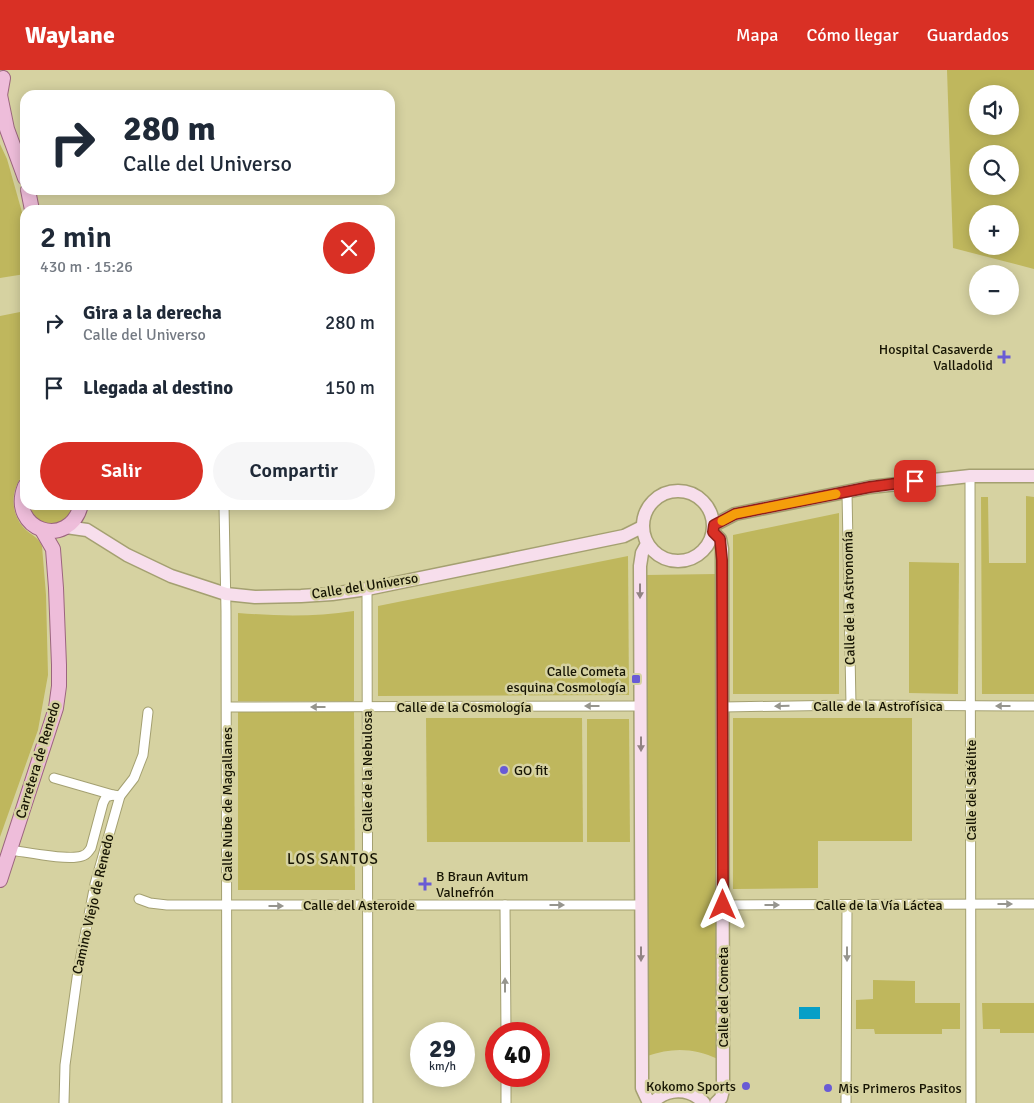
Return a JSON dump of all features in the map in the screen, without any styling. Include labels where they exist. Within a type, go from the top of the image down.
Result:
[{"type":"main road","points":[[4,76],[0,95],[4,123],[20,165]]},
{"type":"main road","name":"Carretera de Renedo","points":[[0,880],[56,708],[58,693],[59,665],[52,549],[42,530],[30,522],[23,510]]},
{"type":"main road","name":"Carretera de Renedo","points":[[52,549],[63,528],[74,521],[80,510]]},
{"type":"main road","points":[[42,530],[63,528]]},
{"type":"street","points":[[710,510],[735,514],[899,483],[970,476],[1034,476]]},
{"type":"street","name":"Calle del Satélite","points":[[970,476],[971,1103]]},
{"type":"street","points":[[645,536],[656,554],[664,559],[682,562],[691,560],[699,555],[710,541],[713,528],[710,510],[697,496],[679,490],[670,491],[654,500],[644,517],[645,536],[640,559],[642,1088],[651,1103],[670,1092],[684,1091],[698,1097],[704,1103]]},
{"type":"street","name":"Calle de la Astronomía","points":[[847,492],[851,705]]},
{"type":"street","points":[[80,510],[87,530]]},
{"type":"street","name":"Calle Nube de Magallanes","points":[[224,510],[228,906],[227,1103]]},
{"type":"street","points":[[713,528],[735,514]]},
{"type":"street","name":"Calle del Universo","points":[[63,528],[87,530],[127,555],[171,576],[226,594],[255,597],[332,594],[367,589],[624,536],[645,536]]},
{"type":"street","name":"Calle del Cometa","points":[[713,528],[720,539],[722,549],[723,707],[723,1090],[721,1098],[716,1103]]},
{"type":"street","name":"Calle de la Nebulosa","points":[[367,589],[368,1103]]},
{"type":"street","name":"Calle de la Astrofísica","points":[[723,707],[851,705],[1034,706]]},
{"type":"street","name":"Calle de la Cosmología","points":[[226,707],[641,706]]},
{"type":"street","name":"Camino Viejo de Renedo","points":[[64,1103],[65,1065],[78,971],[95,884],[116,796],[134,778],[144,755],[148,712]]},
{"type":"street","points":[[54,778],[116,796]]},
{"type":"street","points":[[10,850],[68,857],[81,857],[88,854],[103,803],[106,797],[116,796]]},
{"type":"street","name":"Calle del Asteroide","points":[[139,899],[167,906],[641,905]]},
{"type":"street","name":"Calle de la Vía Láctea","points":[[723,905],[1034,904]]},
{"type":"street","points":[[846,1103],[847,905]]},
{"type":"street","points":[[505,906],[506,1022]]},
{"type":"street","points":[[506,1087],[506,1103]]},
{"type":"shaded area","points":[[947,70],[1034,70],[1034,269],[980,255],[1019,255],[1019,205],[969,205],[969,252],[953,248]]},
{"type":"shaded area","points":[[0,144],[7,159],[20,205],[20,275],[0,278]]},
{"type":"shaded area","points":[[20,312],[20,479],[14,493],[14,507],[23,527],[42,546],[46,595],[48,675],[38,730],[0,837],[0,316]]},
{"type":"shaded area","points":[[1026,496],[1034,497],[1034,694],[982,694],[981,497],[988,497],[989,563],[1026,563]]},
{"type":"shaded area","points":[[31,510],[72,510],[65,519],[52,524],[39,520]]},
{"type":"shaded area","points":[[839,513],[839,694],[733,694],[733,535]]},
{"type":"shaded area","points":[[628,556],[629,695],[378,696],[378,606]]},
{"type":"shaded area","points":[[909,562],[959,563],[958,694],[909,693]]},
{"type":"shaded area","points":[[717,574],[718,1059],[709,1055],[683,1050],[666,1051],[647,1056],[646,575]]},
{"type":"shaded area","points":[[354,611],[354,701],[238,701],[238,613],[296,615]]},
{"type":"shaded area","points":[[238,711],[354,711],[355,890],[238,890]]},
{"type":"shaded area","name":"GO fit","points":[[426,718],[582,718],[583,842],[427,842]]},
{"type":"shaded area","points":[[733,718],[912,718],[912,841],[818,841],[818,888],[733,889]]},
{"type":"shaded area","points":[[587,719],[629,719],[630,842],[587,842]]},
{"type":"shaded area","points":[[873,980],[915,981],[915,1003],[960,1003],[960,1029],[942,1029],[942,1034],[875,1034],[874,1029],[856,1029],[856,1000],[873,999]]},
{"type":"shaded area","points":[[982,1003],[1034,1003],[1034,1033],[1000,1033],[1000,1029],[983,1029]]},
{"type":"water","points":[[799,1007],[820,1007],[820,1019],[799,1019]]},
{"type":"slow traffic","points":[[722,521],[735,514],[836,494]]},
{"type":"place","name":"Hospital Casaverde Valladolid","points":[[1004,357]]},
{"type":"place","name":"Calle Cometa esquina Cosmología","points":[[636,679]]},
{"type":"place","name":"GO fit","points":[[504,770]]},
{"type":"place","name":"B Braun Avitum Valnefrón","points":[[425,884]]},
{"type":"place","name":"Kokomo Sports","points":[[746,1086]]},
{"type":"place","name":"Mis Primeros Pasitos","points":[[828,1088]]},
{"type":"district","name":"LOS SANTOS","points":[[333,859]]},
{"type":"route","points":[[723,905],[722,549],[720,539],[713,532],[714,525],[735,514],[870,487],[915,481]]}]
